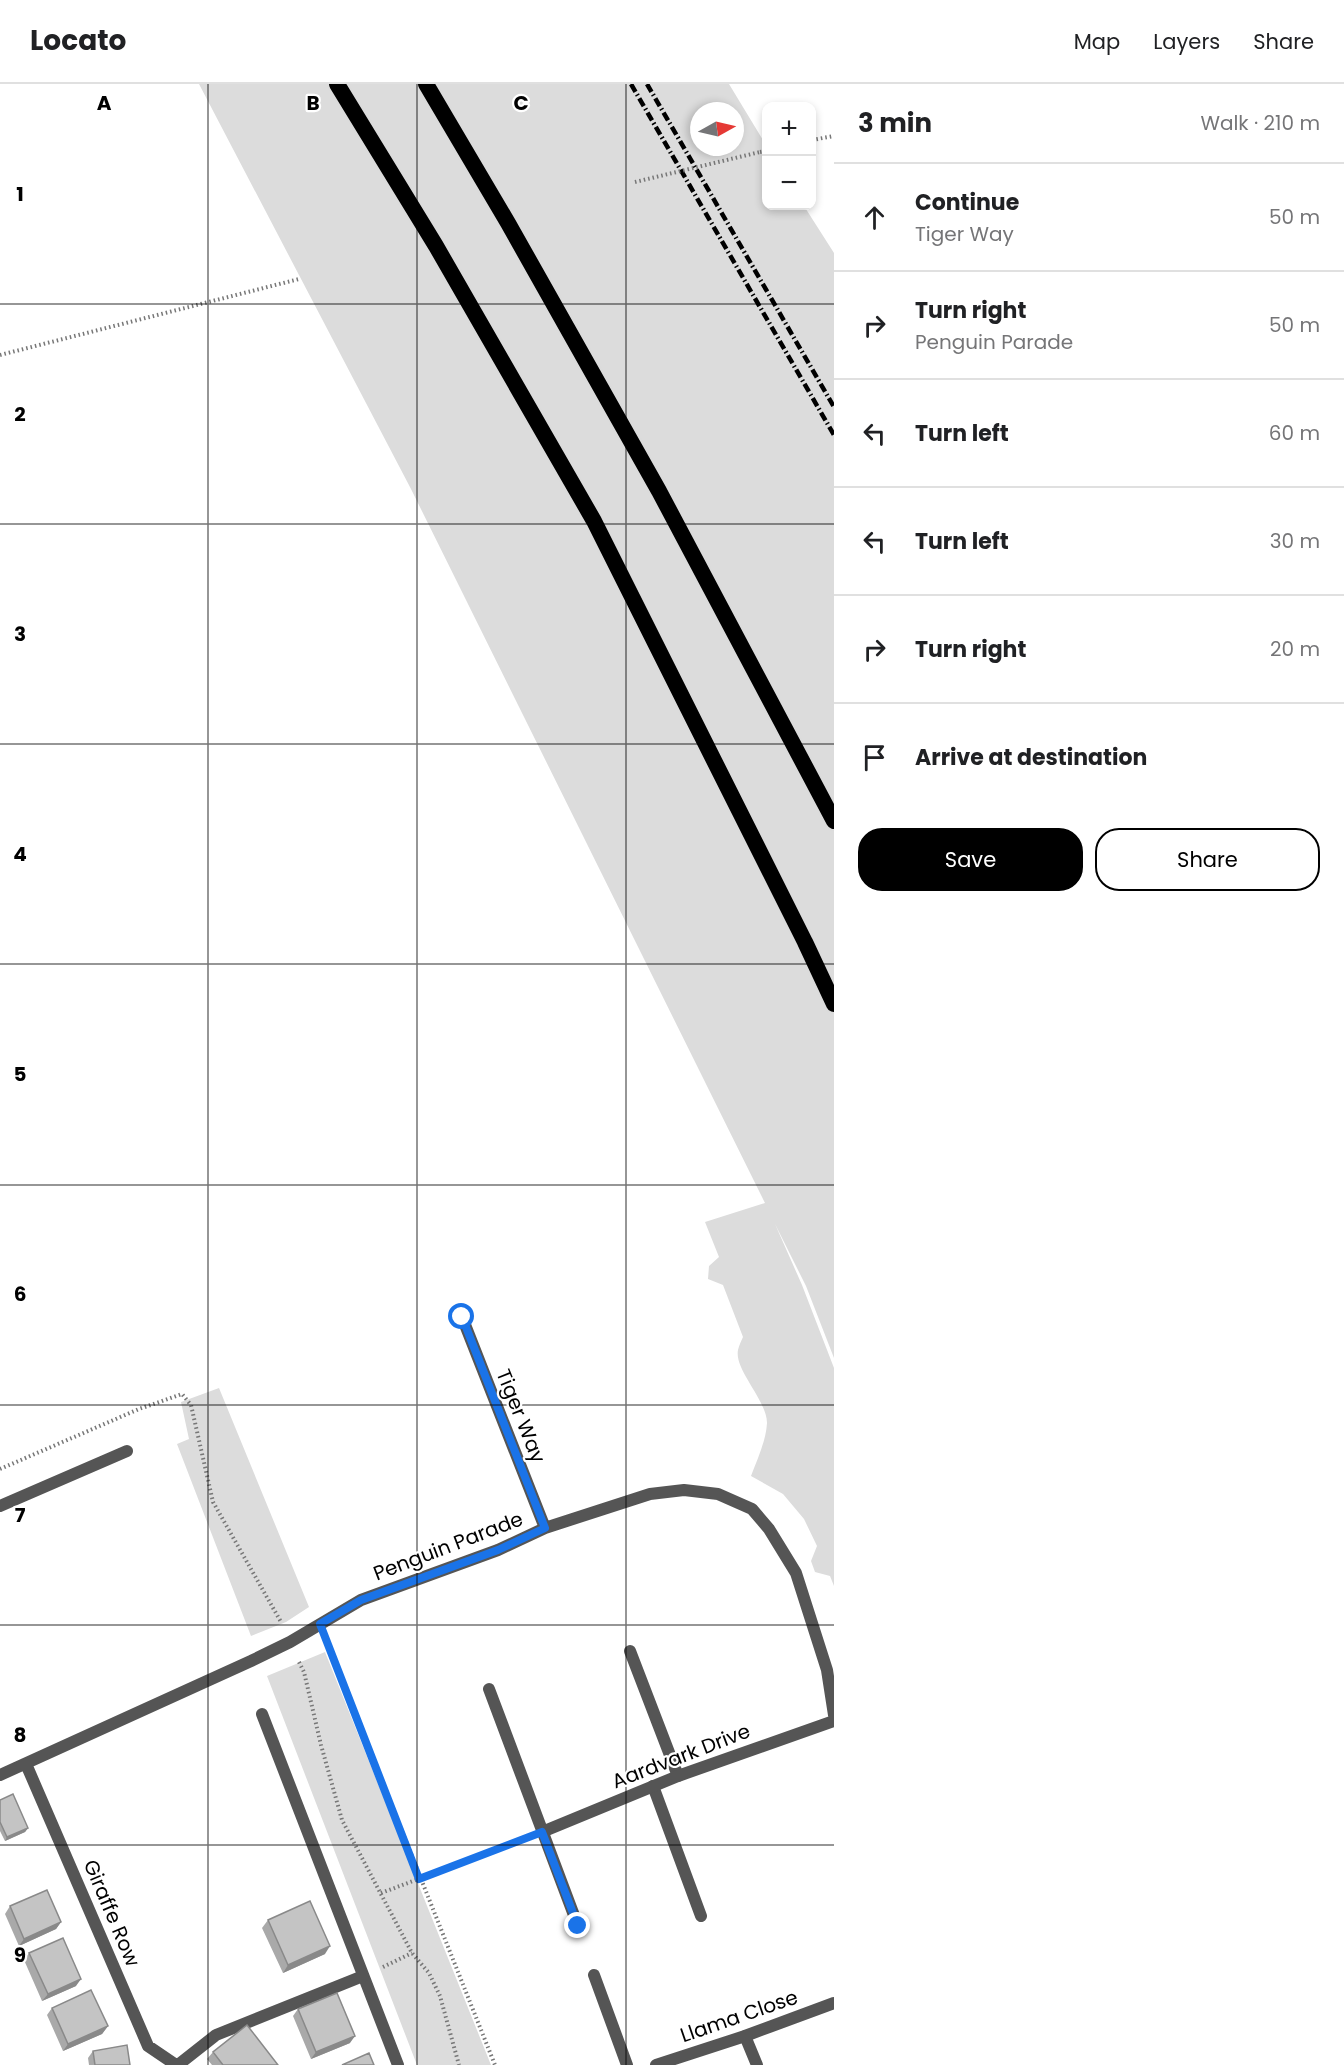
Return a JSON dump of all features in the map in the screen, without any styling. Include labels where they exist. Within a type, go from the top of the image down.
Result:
[{"type":"highway","points":[[337,84],[436,246],[594,521],[795,921],[834,1004]]},
{"type":"highway","points":[[426,84],[514,234],[659,491],[834,821]]},
{"type":"street","name":"Tiger Way","points":[[462,1317],[545,1528]]},
{"type":"street","points":[[0,1506],[127,1451]]},
{"type":"street","name":"Penguin Parade","points":[[0,1775],[251,1661],[361,1600],[498,1550],[545,1528],[650,1494],[684,1490],[718,1494],[752,1509],[769,1529],[796,1573],[827,1670],[834,1715]]},
{"type":"street","points":[[630,1651],[678,1776]]},
{"type":"street","points":[[489,1689],[578,1926]]},
{"type":"street","points":[[262,1714],[398,2065]]},
{"type":"street","name":"Aardvark Drive","points":[[542,1832],[678,1776],[834,1720]]},
{"type":"street","name":"Giraffe Row","points":[[26,1764],[148,2046],[177,2065]]},
{"type":"street","points":[[653,1786],[701,1916]]},
{"type":"street","points":[[594,1975],[627,2065]]},
{"type":"street","points":[[177,2065],[216,2036],[363,1976]]},
{"type":"street","name":"Llama Close","points":[[656,2065],[745,2036],[834,2003]]},
{"type":"street","points":[[745,2036],[757,2065]]},
{"type":"path","points":[[816,140],[834,136]]},
{"type":"path","points":[[635,182],[762,152]]},
{"type":"path","points":[[0,356],[299,279]]},
{"type":"path","points":[[320,1624],[419,1879],[495,2065]]},
{"type":"path","points":[[381,1893],[542,1832]]},
{"type":"path","points":[[363,1976],[412,1953]]},
{"type":"shaded area","points":[[199,84],[729,84],[740,102],[690,102],[690,156],[744,156],[744,109],[762,138],[762,210],[807,210],[834,253],[834,1358],[806,1286],[775,1224],[802,1285],[834,1368],[834,1586],[830,1576],[815,1572],[811,1561],[817,1546],[804,1519],[783,1494],[751,1476],[765,1437],[766,1414],[738,1358],[738,1350],[743,1337],[723,1285],[708,1279],[709,1266],[719,1257],[705,1222],[765,1203],[411,489]]},
{"type":"shaded area","points":[[219,1388],[309,1607],[286,1622],[251,1636],[177,1444],[189,1439],[181,1402]]},
{"type":"shaded area","points":[[325,1652],[491,2065],[417,2065],[267,1676]]},
{"type":"building","points":[[13,1794],[28,1828],[7,1837],[0,1822],[0,1800]]},
{"type":"building","points":[[47,1890],[61,1922],[24,1939],[10,1906]]},
{"type":"building","points":[[310,1901],[330,1946],[288,1965],[268,1920]]},
{"type":"building","points":[[63,1938],[81,1979],[48,1994],[29,1953]]},
{"type":"building","points":[[91,1990],[108,2026],[68,2044],[52,2008]]},
{"type":"building","points":[[337,1993],[355,2036],[316,2052],[298,2009]]},
{"type":"building","points":[[247,2025],[278,2065],[223,2065],[213,2052]]},
{"type":"building","points":[[127,2045],[130,2065],[95,2065],[93,2051]]},
{"type":"building","points":[[369,2053],[374,2065],[342,2065]]},
{"type":"railway","points":[[631,84],[834,435]]},
{"type":"railway","points":[[647,84],[834,407]]},
{"type":"route","points":[[462,1317],[545,1528],[498,1550],[361,1600],[320,1624],[419,1879],[542,1832],[578,1926]]}]
